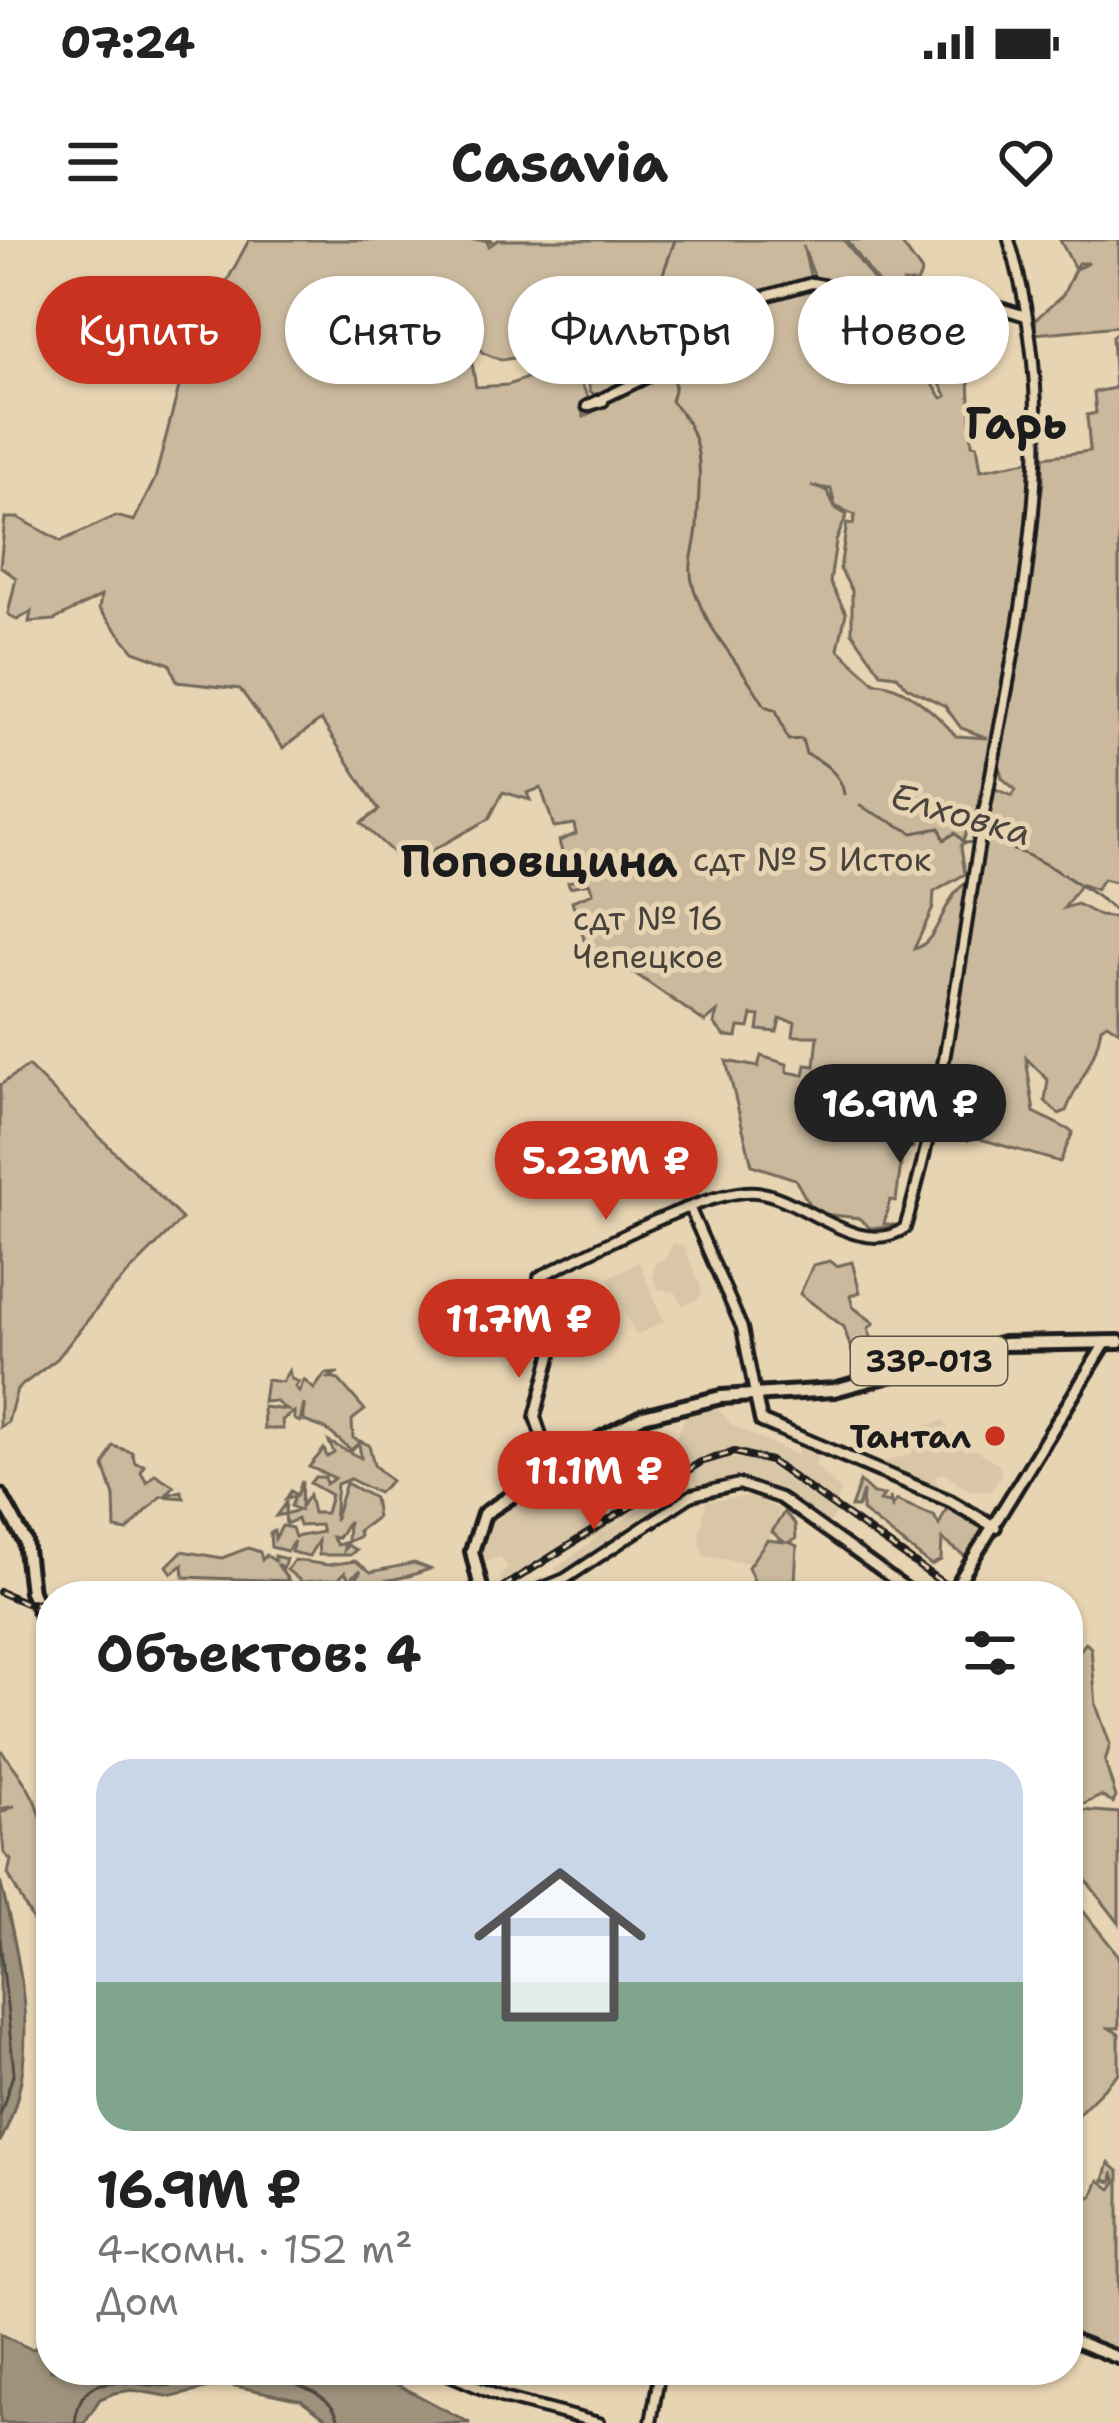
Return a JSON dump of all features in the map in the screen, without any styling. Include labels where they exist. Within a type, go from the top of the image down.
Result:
[{"type":"main road","name":"33Р-013","points":[[480,1581],[472,1552],[480,1520],[552,1467],[652,1413],[754,1394],[834,1390],[1004,1344],[1113,1342]]},
{"type":"main road","points":[[960,1581],[1113,1342]]},
{"type":"main road","points":[[754,1394],[761,1421],[950,1501],[995,1527]]},
{"type":"main road","points":[[0,1495],[25,1541],[36,1603]]},
{"type":"main road","points":[[1083,2344],[1119,2358]]},
{"type":"street","points":[[552,1467],[535,1417],[556,1333],[539,1277],[729,1193],[781,1198],[848,1230],[893,1234],[905,1228],[935,1114],[1038,494],[1028,317],[1009,240]]},
{"type":"street","points":[[603,400],[646,377],[741,304],[812,283],[824,286],[847,317],[860,323],[883,322],[954,294],[1028,317]]},
{"type":"street","points":[[690,1209],[742,1328],[754,1394]]},
{"type":"street","points":[[560,1581],[692,1495],[739,1484],[785,1501],[895,1581]]},
{"type":"street","points":[[473,2385],[508,2400],[599,2423]]},
{"type":"street","points":[[651,2423],[657,2385]]},
{"type":"shaded area","points":[[673,1243],[684,1246],[702,1290],[700,1298],[683,1305],[675,1292],[658,1289],[653,1277],[655,1263],[665,1259]]},
{"type":"shaded area","points":[[639,1262],[664,1322],[636,1335],[608,1278]]},
{"type":"shaded area","points":[[596,1275],[617,1314],[585,1330],[568,1292]]},
{"type":"shaded area","points":[[715,1406],[732,1425],[798,1456],[798,1445],[791,1438],[809,1445],[806,1457],[811,1446],[816,1448],[814,1454],[820,1452],[815,1465],[841,1491],[836,1504],[752,1451],[712,1455],[686,1468],[674,1443],[686,1415]]},
{"type":"shaded area","points":[[944,1420],[949,1434],[959,1432],[965,1451],[974,1449],[999,1464],[1001,1473],[990,1492],[967,1489],[945,1473],[935,1476],[941,1493],[882,1468],[883,1462],[912,1454],[907,1436],[913,1430]]},
{"type":"shaded area","points":[[656,1422],[684,1470],[513,1581],[502,1581],[499,1576],[508,1568],[500,1557],[479,1564],[476,1551],[484,1520],[596,1446]]},
{"type":"shaded area","points":[[724,1458],[759,1460],[836,1513],[828,1525],[787,1494],[759,1481],[738,1478],[698,1487],[690,1473]]},
{"type":"shaded area","points":[[687,1475],[693,1488],[560,1574],[555,1568]]},
{"type":"shaded area","points":[[752,1496],[780,1510],[769,1538],[748,1563],[703,1556],[699,1539],[706,1501]]},
{"type":"green space","points":[[249,240],[493,240],[487,242],[489,246],[498,240],[844,240],[871,276],[814,276],[803,246],[810,276],[798,276],[798,283],[774,290],[774,276],[508,276],[508,359],[501,360],[484,353],[484,276],[285,276],[285,384],[581,384],[589,398],[580,406],[584,417],[639,384],[774,384],[774,298],[798,290],[798,384],[933,384],[942,398],[947,396],[940,384],[969,384],[972,444],[977,445],[981,470],[1037,459],[1032,526],[995,746],[986,762],[987,785],[1012,796],[1016,790],[1002,778],[998,757],[1043,483],[1043,457],[1090,451],[1087,415],[1096,413],[1094,392],[1115,388],[1112,336],[1119,331],[1119,883],[1103,879],[1096,890],[1081,884],[1064,908],[1077,904],[1100,916],[1119,918],[1119,1031],[1107,1023],[1101,1027],[1086,1070],[1066,1111],[1059,1114],[1045,1101],[1048,1080],[1026,1058],[1034,1112],[1073,1132],[1060,1162],[970,1136],[968,1140],[944,1128],[937,1115],[921,1113],[914,1136],[907,1135],[905,1144],[914,1147],[903,1149],[896,1201],[890,1200],[884,1224],[903,1226],[870,1228],[859,1218],[814,1213],[795,1179],[752,1165],[726,1061],[758,1067],[761,1056],[787,1064],[787,1072],[804,1075],[806,1065],[815,1066],[818,1036],[793,1036],[795,1022],[780,1019],[777,1032],[758,1030],[760,1016],[752,1015],[749,1028],[739,1027],[737,1037],[725,1036],[714,1024],[717,1012],[705,1022],[607,954],[587,949],[572,901],[593,893],[589,883],[570,887],[568,882],[582,878],[580,868],[567,871],[559,841],[576,834],[574,824],[554,827],[541,788],[527,793],[530,800],[503,792],[489,819],[435,849],[412,870],[361,823],[379,810],[321,720],[283,748],[240,689],[177,682],[170,664],[134,651],[99,609],[101,596],[54,620],[29,622],[31,612],[17,620],[8,614],[16,578],[0,566],[5,518],[19,518],[61,541],[116,516],[134,521],[155,479],[180,384],[261,384],[261,276],[230,276]],"holes":[[[811,486],[831,489],[835,506],[855,515],[853,524],[847,523],[840,569],[852,591],[852,632],[881,673],[896,675],[907,687],[945,706],[961,728],[988,738],[956,736],[919,701],[897,688],[875,683],[838,649],[846,613],[830,582],[836,541],[847,515],[835,508],[827,491]],[[968,828],[983,831],[976,879],[956,892],[931,936],[914,949],[933,908],[934,892],[965,874],[961,847]]]},
{"type":"green space","points":[[847,240],[899,240],[922,272],[920,276],[873,276]]},
{"type":"green space","points":[[1060,240],[1119,240],[1119,326],[1034,334],[1036,319],[1063,295],[1075,269]]},
{"type":"green space","points":[[589,384],[623,384],[597,397]]},
{"type":"green space","points":[[28,1066],[182,1219],[110,1292],[57,1359],[17,1389],[8,1422],[0,1427],[0,1085]]},
{"type":"green space","points":[[830,1261],[836,1266],[852,1262],[860,1292],[850,1296],[853,1307],[874,1323],[868,1329],[873,1342],[862,1344],[853,1356],[844,1327],[800,1294],[813,1265]]},
{"type":"green space","points":[[289,1370],[291,1379],[299,1382],[295,1387],[299,1392],[304,1380],[314,1389],[325,1374],[339,1373],[329,1378],[339,1380],[365,1410],[352,1420],[353,1438],[369,1445],[374,1465],[391,1481],[378,1493],[350,1479],[337,1484],[334,1521],[346,1483],[374,1498],[377,1517],[358,1531],[360,1536],[347,1542],[348,1521],[338,1538],[332,1537],[337,1545],[344,1543],[344,1550],[347,1545],[356,1550],[350,1555],[319,1555],[318,1541],[309,1556],[291,1552],[294,1541],[287,1551],[271,1547],[270,1533],[274,1531],[275,1539],[282,1526],[292,1528],[295,1537],[322,1532],[320,1525],[299,1526],[297,1519],[286,1524],[285,1514],[299,1510],[291,1506],[295,1496],[286,1499],[291,1491],[297,1495],[302,1481],[301,1507],[309,1495],[313,1513],[326,1513],[331,1495],[310,1483],[315,1477],[325,1477],[326,1484],[335,1478],[309,1467],[324,1449],[327,1457],[334,1453],[329,1442],[361,1458],[359,1443],[351,1450],[326,1429],[304,1421],[304,1404],[300,1422],[294,1419],[294,1412],[282,1420],[283,1429],[264,1429],[263,1407],[287,1410],[275,1401],[263,1402],[266,1380],[282,1382]]},
{"type":"green space","points":[[113,1446],[132,1452],[135,1463],[144,1465],[141,1472],[147,1482],[155,1474],[174,1486],[166,1495],[181,1491],[184,1498],[161,1496],[127,1531],[115,1529],[114,1496],[104,1466]]},
{"type":"green space","points":[[860,1482],[873,1494],[884,1495],[880,1501],[889,1503],[890,1497],[892,1507],[896,1500],[934,1516],[939,1525],[949,1503],[989,1526],[970,1560],[942,1539],[941,1560],[931,1565],[862,1511],[863,1491],[858,1507],[851,1507]]},
{"type":"green space","points":[[784,1512],[795,1524],[796,1539],[789,1542],[797,1546],[795,1581],[754,1581],[748,1567],[767,1540],[784,1542],[772,1532]]},
{"type":"green space","points":[[248,1548],[260,1552],[262,1560],[266,1555],[275,1561],[275,1556],[286,1559],[283,1569],[277,1564],[289,1581],[184,1577],[183,1565],[172,1573],[167,1566],[182,1551],[222,1558]]},
{"type":"green space","points":[[294,1560],[328,1565],[355,1561],[371,1572],[414,1563],[430,1569],[381,1581],[355,1581],[361,1570],[349,1579],[345,1572],[339,1579],[301,1581],[287,1570]]},
{"type":"green space","points":[[1086,1643],[1091,1648],[1096,1705],[1110,1744],[1105,1762],[1116,1797],[1113,1803],[1101,1796],[1083,1805]]},
{"type":"green space","points":[[0,1749],[36,1805],[36,1922],[8,1874],[11,1860],[4,1853],[0,1813],[15,1806],[0,1809]]},
{"type":"green space","points":[[1083,1810],[1119,1813],[1119,1923],[1083,1876]]},
{"type":"green space","points":[[1083,1911],[1119,1956],[1119,2028],[1109,2028],[1119,2034],[1119,2073],[1083,2109]]},
{"type":"green space","points":[[1109,2163],[1119,2172],[1119,2354],[1083,2340],[1083,2196],[1092,2197],[1099,2180],[1111,2189],[1116,2182],[1113,2172],[1112,2182],[1104,2180]]},
{"type":"water","points":[[0,1881],[21,1979],[25,2046],[13,2111],[0,2142]]},
{"type":"water","points":[[0,2334],[36,2348],[36,2385],[222,2385],[172,2397],[132,2390],[114,2393],[100,2399],[84,2423],[0,2423]]},
{"type":"water","points":[[231,2385],[398,2385],[470,2423],[333,2423],[301,2400]]},
{"type":"waterway","name":"Елховка","points":[[662,276],[675,240]]},
{"type":"waterway","name":"Елховка","points":[[674,384],[671,401],[691,429],[699,459],[691,573],[700,606],[765,706],[776,710],[788,740],[802,739],[806,754],[831,770],[844,794]]},
{"type":"waterway","name":"Елховка","points":[[860,806],[913,833],[940,828],[944,840],[955,833],[965,843],[975,842]]},
{"type":"waterway","name":"Елховка","points":[[1013,850],[1070,879],[1119,916]]},
{"type":"railway","points":[[513,1581],[701,1462],[734,1452],[770,1461],[940,1581]]},
{"type":"railway","points":[[0,1592],[36,1603]]},
{"type":"place","name":"Тантал","points":[[995,1436]]},
{"type":"district","name":"Гарь","points":[[1016,423]]},
{"type":"district","name":"Поповщина","points":[[539,861]]},
{"type":"park label","name":"сдт № 5 Исток","points":[[812,859]]},
{"type":"park label","name":"сдт № 16 Чепецкое","points":[[648,937]]}]
